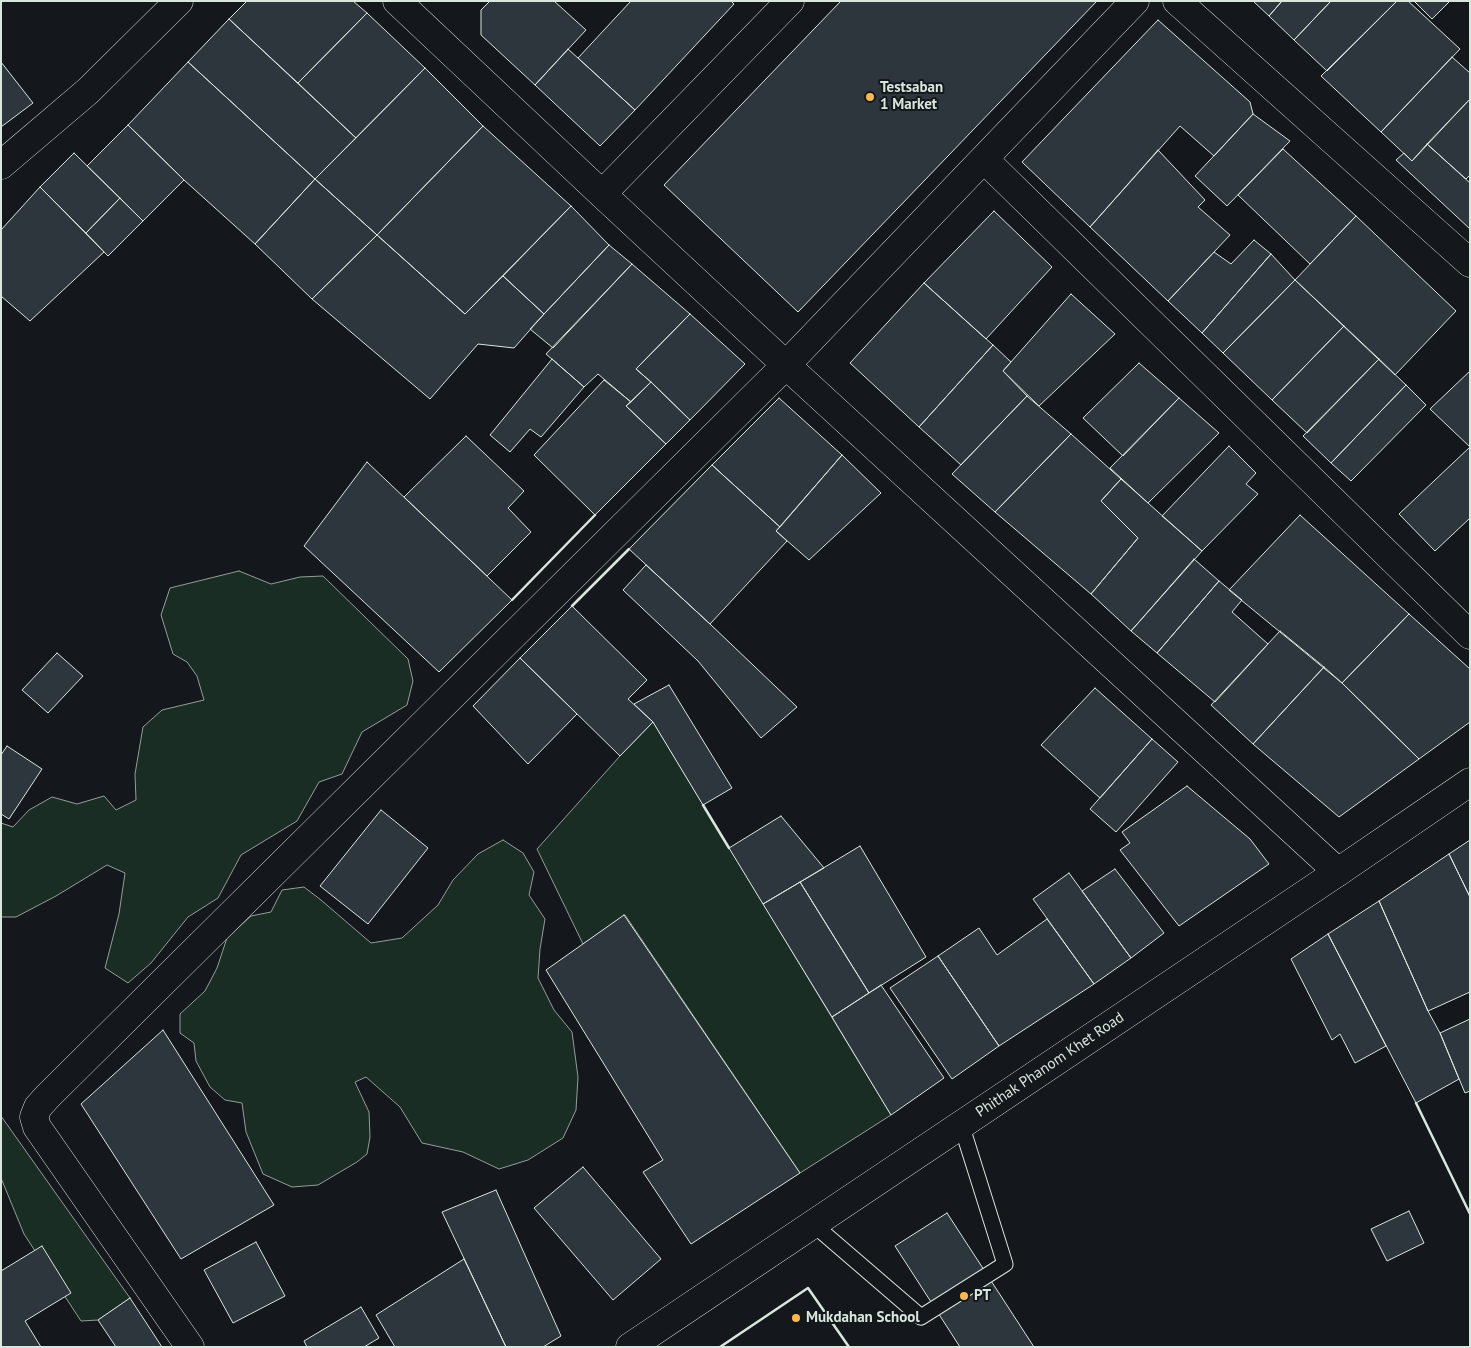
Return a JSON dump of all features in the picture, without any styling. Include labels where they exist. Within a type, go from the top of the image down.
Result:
[{"type":"street","points":[[1,165],[88,91],[179,1]]},
{"type":"street","points":[[190,1347],[37,1127],[34,1117],[38,1107],[55,1088],[786,365],[1135,1]]},
{"type":"street","points":[[1177,1],[1470,263]]},
{"type":"street","points":[[602,194],[784,3]]},
{"type":"street","points":[[413,6],[602,194],[1338,872]]},
{"type":"street","points":[[984,159],[1470,635]]},
{"type":"street","name":"Phithak Phanom Khet Road","points":[[646,1342],[813,1224],[1470,782]]},
{"type":"lane","points":[[813,1224],[921,1317],[1005,1264],[961,1124]]},
{"type":"green space","points":[[239,571],[271,584],[300,577],[323,576],[408,659],[413,681],[407,705],[362,732],[342,774],[319,782],[297,821],[241,855],[218,898],[188,917],[151,963],[128,983],[105,968],[119,914],[125,873],[107,865],[56,896],[16,917],[1,917],[1,823],[13,827],[29,810],[52,797],[77,804],[104,796],[116,810],[136,800],[135,774],[143,727],[162,710],[204,700],[197,676],[187,662],[173,654],[161,615],[170,588]]},
{"type":"green space","points":[[653,722],[891,1115],[800,1173],[625,915],[583,944],[537,849]]},
{"type":"green space","points":[[503,840],[523,853],[534,872],[529,895],[545,919],[538,978],[554,1010],[572,1032],[578,1077],[576,1110],[563,1138],[528,1160],[499,1169],[463,1152],[422,1143],[400,1107],[366,1077],[355,1082],[369,1112],[370,1137],[367,1154],[318,1185],[292,1187],[263,1174],[246,1132],[242,1103],[225,1100],[210,1087],[196,1061],[194,1043],[180,1033],[180,1014],[205,991],[217,968],[227,938],[251,916],[271,912],[282,890],[304,887],[371,943],[402,938],[438,905],[453,880],[478,854]]},
{"type":"green space","points":[[1,1116],[130,1298],[98,1320],[81,1321],[24,1234],[1,1178]]},
{"type":"building","points":[[247,1],[353,1],[367,13],[298,83],[229,19]]},
{"type":"building","points":[[490,1],[554,1],[586,30],[535,85],[481,35],[481,10]]},
{"type":"building","points":[[631,1],[731,1],[734,4],[635,110],[578,58]]},
{"type":"building","name":"Testsaban 1 Market","points":[[841,1],[1097,1],[798,312],[664,185]]},
{"type":"building","points":[[1253,1],[1282,1],[1269,16]]},
{"type":"building","points":[[1282,1],[1331,1],[1294,40],[1269,16]]},
{"type":"building","points":[[1331,1],[1397,1],[1327,71],[1294,40]]},
{"type":"building","points":[[1397,1],[1408,1],[1460,49],[1381,132],[1321,76]]},
{"type":"building","points":[[1414,1],[1450,1],[1432,19]]},
{"type":"building","points":[[367,13],[425,68],[356,138],[298,83]]},
{"type":"building","points":[[229,19],[356,138],[315,179],[188,62]]},
{"type":"building","points":[[1158,20],[1250,102],[1253,114],[1214,156],[1180,126],[1090,227],[1022,162]]},
{"type":"building","points":[[568,49],[635,110],[600,146],[535,85]]},
{"type":"building","points":[[1452,57],[1470,73],[1470,99],[1412,161],[1381,132]]},
{"type":"building","points":[[1,62],[33,103],[1,127]]},
{"type":"building","points":[[188,62],[315,179],[255,244],[184,180],[128,125]]},
{"type":"building","points":[[425,68],[483,126],[377,235],[315,179]]},
{"type":"building","points":[[1470,99],[1470,175],[1466,179],[1427,144]]},
{"type":"building","points":[[1253,114],[1290,141],[1227,206],[1195,176]]},
{"type":"building","points":[[128,125],[184,180],[143,221],[87,166]]},
{"type":"building","points":[[483,126],[571,206],[465,314],[377,235]]},
{"type":"building","points":[[1427,144],[1470,183],[1470,229],[1396,160],[1404,153],[1412,161]]},
{"type":"building","points":[[1283,149],[1356,216],[1310,264],[1238,195]]},
{"type":"building","points":[[1158,150],[1205,200],[1198,207],[1230,235],[1168,301],[1090,227]]},
{"type":"building","points":[[74,153],[120,198],[86,233],[40,187]]},
{"type":"building","points":[[315,179],[377,235],[312,299],[255,244]]},
{"type":"building","points":[[40,187],[104,252],[30,321],[1,296],[1,230]]},
{"type":"building","points":[[120,198],[143,221],[108,256],[86,233]]},
{"type":"building","points":[[571,206],[609,245],[544,314],[503,276]]},
{"type":"building","points":[[994,211],[1052,267],[986,339],[924,283]]},
{"type":"building","points":[[1356,216],[1456,311],[1395,375],[1295,280]]},
{"type":"building","points":[[377,235],[465,314],[503,276],[544,314],[514,348],[478,344],[430,399],[312,299]]},
{"type":"building","points":[[1254,240],[1271,254],[1202,333],[1168,301],[1214,252],[1231,264]]},
{"type":"building","points":[[609,245],[632,264],[553,348],[530,329]]},
{"type":"building","points":[[1271,254],[1295,280],[1223,353],[1202,333]]},
{"type":"building","points":[[632,264],[690,314],[636,369],[651,382],[631,402],[598,374],[584,387],[546,354]]},
{"type":"building","points":[[1295,280],[1344,326],[1272,400],[1223,353]]},
{"type":"building","points":[[924,283],[993,345],[919,427],[850,363]]},
{"type":"building","points":[[1071,294],[1115,334],[1039,406],[1003,371]]},
{"type":"building","points":[[690,314],[745,364],[690,420],[636,369]]},
{"type":"building","points":[[1344,326],[1379,359],[1307,433],[1272,400]]},
{"type":"building","points":[[993,345],[1011,362],[1003,371],[1027,396],[961,465],[919,427]]},
{"type":"building","points":[[552,359],[584,387],[541,437],[530,429],[510,452],[490,435]]},
{"type":"building","points":[[1379,359],[1406,385],[1331,463],[1303,436]]},
{"type":"building","points":[[1139,363],[1179,398],[1123,456],[1083,418]]},
{"type":"building","points":[[1470,371],[1470,447],[1430,409]]},
{"type":"building","points":[[604,380],[631,402],[626,406],[666,444],[595,515],[534,455]]},
{"type":"building","points":[[651,382],[690,420],[666,444],[626,406]]},
{"type":"building","points":[[1406,385],[1426,405],[1351,481],[1331,463]]},
{"type":"building","points":[[1027,396],[1071,434],[995,512],[952,474]]},
{"type":"building","points":[[779,398],[842,455],[780,527],[712,465]]},
{"type":"building","points":[[1179,398],[1219,433],[1148,503],[1110,468]]},
{"type":"building","points":[[1071,434],[1121,479],[1101,501],[1138,538],[1091,594],[995,512]]},
{"type":"building","points":[[466,436],[524,491],[508,508],[531,532],[487,576],[404,497]]},
{"type":"building","points":[[1229,446],[1256,473],[1246,484],[1258,494],[1202,551],[1162,516]]},
{"type":"building","points":[[1470,447],[1470,518],[1435,551],[1399,514]]},
{"type":"building","points":[[842,455],[881,493],[809,560],[776,531]]},
{"type":"building","points":[[367,462],[512,600],[439,672],[304,546]]},
{"type":"building","points":[[712,465],[780,527],[776,531],[787,541],[710,624],[629,549]]},
{"type":"building","points":[[1121,479],[1202,551],[1131,631],[1091,594],[1138,538],[1101,501]]},
{"type":"building","points":[[1300,515],[1409,614],[1342,683],[1229,590]]},
{"type":"building","points":[[1194,559],[1219,581],[1157,653],[1131,631]]},
{"type":"building","points":[[646,565],[797,707],[761,738],[698,661],[623,590]]},
{"type":"building","points":[[1219,581],[1242,600],[1232,612],[1268,644],[1215,702],[1157,653]]},
{"type":"building","points":[[572,606],[647,680],[628,699],[653,722],[620,756],[520,658]]},
{"type":"building","points":[[1409,614],[1470,669],[1470,722],[1419,759],[1342,683]]},
{"type":"building","points":[[1280,631],[1324,667],[1253,744],[1211,705]]},
{"type":"building","points":[[57,653],[83,676],[48,713],[22,690]]},
{"type":"building","points":[[520,658],[577,714],[528,764],[473,706]]},
{"type":"building","points":[[1324,667],[1419,759],[1339,817],[1253,744]]},
{"type":"building","points":[[669,685],[732,788],[703,805],[653,722],[634,704]]},
{"type":"building","points":[[1095,688],[1152,739],[1100,798],[1041,745]]},
{"type":"building","points":[[1152,739],[1178,762],[1116,832],[1090,809]]},
{"type":"building","points":[[7,746],[42,769],[9,819],[1,814],[1,755]]},
{"type":"building","points":[[1187,786],[1250,839],[1269,864],[1179,926],[1120,850],[1130,843],[1122,832]]},
{"type":"building","points":[[381,810],[428,848],[368,924],[320,886]]},
{"type":"building","points":[[781,816],[824,868],[763,904],[729,848]]},
{"type":"building","points":[[1470,840],[1470,897],[1449,854]]},
{"type":"building","points":[[860,846],[926,957],[869,993],[800,882]]},
{"type":"building","points":[[1449,854],[1470,897],[1470,992],[1428,1011],[1379,901]]},
{"type":"building","points":[[1115,869],[1164,933],[1131,958],[1082,891]]},
{"type":"building","points":[[1069,873],[1131,958],[1094,984],[1033,899]]},
{"type":"building","points":[[800,882],[869,993],[832,1017],[763,904]]},
{"type":"building","points":[[1379,901],[1428,1011],[1440,1033],[1459,1079],[1416,1103],[1328,934]]},
{"type":"building","points":[[624,915],[800,1173],[691,1244],[643,1172],[663,1160],[546,970]]},
{"type":"building","points":[[1047,919],[1094,984],[999,1046],[938,956],[979,928],[997,955]]},
{"type":"building","points":[[1328,934],[1386,1046],[1355,1063],[1340,1034],[1332,1040],[1291,959]]},
{"type":"building","points":[[938,956],[999,1046],[952,1079],[890,988]]},
{"type":"building","points":[[881,985],[944,1078],[891,1115],[832,1017]]},
{"type":"building","points":[[1470,1019],[1470,1091],[1465,1093],[1440,1033]]},
{"type":"building","points":[[163,1030],[274,1205],[181,1259],[81,1104]]},
{"type":"building","points":[[583,1167],[661,1259],[613,1300],[534,1208]]},
{"type":"building","points":[[496,1190],[561,1336],[543,1347],[506,1347],[442,1212]]},
{"type":"building","points":[[1409,1211],[1424,1243],[1387,1261],[1371,1229]]},
{"type":"building","name":"PT","points":[[947,1213],[1034,1347],[960,1347],[895,1246]]},
{"type":"building","points":[[256,1242],[285,1296],[233,1323],[204,1270]]},
{"type":"building","points":[[42,1246],[71,1293],[25,1321],[41,1347],[1,1347],[1,1271]]},
{"type":"building","points":[[464,1259],[506,1347],[395,1347],[376,1315]]},
{"type":"building","points":[[130,1298],[162,1347],[116,1347],[98,1320]]},
{"type":"building","points":[[361,1307],[379,1338],[364,1347],[307,1347],[304,1341]]},
{"type":"wall","points":[[512,600],[595,515]]},
{"type":"wall","points":[[572,606],[629,549]]},
{"type":"wall","points":[[703,805],[729,848]]},
{"type":"wall","points":[[1416,1103],[1470,1214]]},
{"type":"wall","points":[[720,1347],[808,1288],[849,1347]]},
{"type":"place","name":"Testsaban 1 Market","points":[[870,97]]},
{"type":"place","name":"PT","points":[[964,1296]]},
{"type":"place","name":"Mukdahan School","points":[[796,1318]]}]
